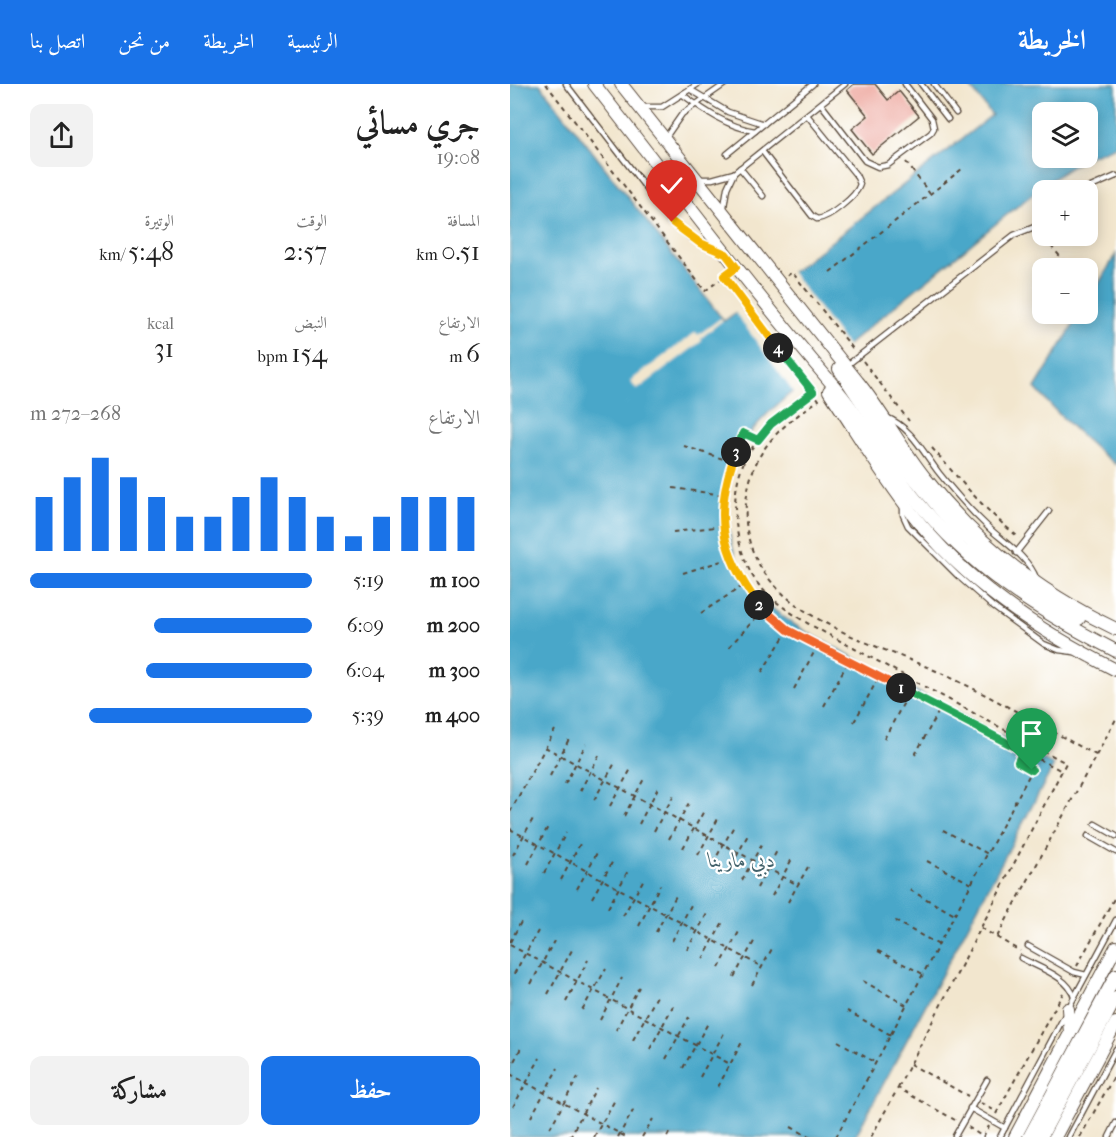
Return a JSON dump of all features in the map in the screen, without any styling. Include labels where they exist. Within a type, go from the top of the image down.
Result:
[{"type":"street","points":[[594,84],[736,267],[848,403],[911,493],[949,538],[1017,595],[1057,621],[1095,634],[1116,638]]},
{"type":"street","points":[[621,84],[845,367],[882,415],[918,469],[948,505],[986,543],[1037,584],[1071,606],[1116,629]]},
{"type":"street","points":[[836,356],[843,376],[904,467],[952,524],[997,566],[1116,651]]},
{"type":"street","points":[[820,371],[827,387],[903,502],[954,561],[988,591],[1037,627],[1116,670]]},
{"type":"street","points":[[1015,1137],[1116,947]]},
{"type":"street","points":[[1029,1137],[1116,975]]},
{"type":"street","points":[[1041,1137],[1116,998]]},
{"type":"street","points":[[1068,1009],[1070,1034]]},
{"type":"street","points":[[1055,1137],[1116,1023]]},
{"type":"lane","points":[[566,84],[672,222],[700,243],[726,254]]},
{"type":"lane","points":[[638,106],[662,107],[698,84]]},
{"type":"lane","points":[[664,139],[677,120],[725,84]]},
{"type":"lane","points":[[727,154],[813,84]]},
{"type":"lane","points":[[697,179],[712,179],[734,173],[845,84]]},
{"type":"lane","points":[[821,104],[869,164],[883,167],[931,133],[934,128],[932,119],[905,84]]},
{"type":"lane","points":[[921,84],[948,119]]},
{"type":"lane","points":[[934,84],[956,113]]},
{"type":"lane","points":[[691,90],[740,117],[764,124]]},
{"type":"lane","points":[[683,95],[734,126],[756,131]]},
{"type":"lane","points":[[762,151],[812,216],[823,218],[856,193],[860,184],[858,179],[807,115]]},
{"type":"lane","points":[[740,168],[763,196]]},
{"type":"lane","points":[[723,212],[727,188],[734,173]]},
{"type":"lane","points":[[1098,184],[1116,176]]},
{"type":"lane","points":[[845,367],[1014,235],[1032,228]]},
{"type":"lane","points":[[882,415],[897,422],[910,433],[960,498],[1031,567],[1037,584]]},
{"type":"lane","points":[[1016,553],[1049,511]]},
{"type":"lane","points":[[1095,824],[1116,836]]},
{"type":"lane","points":[[1088,836],[1116,852]]},
{"type":"lane","points":[[1000,1137],[1116,920]]},
{"type":"lane","points":[[1028,946],[1074,972],[1086,975]]},
{"type":"lane","points":[[1022,956],[1068,985],[1074,997]]},
{"type":"lane","points":[[1069,1137],[1116,1049]]},
{"type":"lane","points":[[955,1136],[987,1080]]},
{"type":"lane","points":[[970,1108],[1005,1128]]},
{"type":"lane","points":[[1109,1137],[1116,1123]]},
{"type":"path","points":[[546,84],[705,291],[736,267]]},
{"type":"path","points":[[900,155],[930,194]]},
{"type":"path","points":[[830,272],[962,169]]},
{"type":"path","points":[[1051,246],[1061,258]]},
{"type":"path","points":[[780,284],[792,272],[914,427]]},
{"type":"path","points":[[724,276],[819,400],[788,422],[770,439],[758,458],[748,487],[747,536],[758,565],[773,586],[793,603],[852,637],[944,674],[1096,755]]},
{"type":"path","points":[[813,392],[771,424],[750,449],[738,478],[735,503],[736,531],[753,575],[768,594],[807,623],[1066,763],[872,1137]]},
{"type":"path","points":[[758,440],[743,433],[723,495],[723,525],[730,558],[744,585],[762,610],[788,630],[1062,771]]},
{"type":"path","points":[[927,442],[998,519],[1025,542]]},
{"type":"path","points":[[684,446],[732,462]]},
{"type":"path","points":[[673,488],[723,495]]},
{"type":"path","points":[[673,532],[723,525]]},
{"type":"path","points":[[683,573],[730,558]]},
{"type":"path","points":[[701,613],[744,585]]},
{"type":"path","points":[[729,647],[762,610]]},
{"type":"path","points":[[762,672],[788,630]]},
{"type":"path","points":[[794,689],[819,645]]},
{"type":"path","points":[[824,706],[849,660]]},
{"type":"path","points":[[854,722],[879,677]]},
{"type":"path","points":[[884,739],[909,693]]},
{"type":"path","points":[[915,755],[940,709]]},
{"type":"path","points":[[997,937],[1116,718]]},
{"type":"path","points":[[510,812],[555,730]]},
{"type":"path","points":[[550,776],[570,737]]},
{"type":"path","points":[[565,784],[586,744]]},
{"type":"path","points":[[545,747],[798,885]]},
{"type":"path","points":[[836,1137],[1032,770],[1018,762],[1023,751]]},
{"type":"path","points":[[580,791],[601,752]]},
{"type":"path","points":[[594,800],[616,761]]},
{"type":"path","points":[[610,806],[631,769]]},
{"type":"path","points":[[624,816],[645,777]]},
{"type":"path","points":[[639,824],[659,786]]},
{"type":"path","points":[[654,831],[675,793]]},
{"type":"path","points":[[669,839],[690,801]]},
{"type":"path","points":[[683,848],[705,809]]},
{"type":"path","points":[[513,855],[534,817]]},
{"type":"path","points":[[698,855],[719,817]]},
{"type":"path","points":[[528,864],[549,825]]},
{"type":"path","points":[[713,863],[734,826]]},
{"type":"path","points":[[510,829],[762,967]]},
{"type":"path","points":[[943,830],[988,854]]},
{"type":"path","points":[[544,873],[566,833]]},
{"type":"path","points":[[728,872],[749,833]]},
{"type":"path","points":[[561,880],[581,842]]},
{"type":"path","points":[[742,880],[764,842]]},
{"type":"path","points":[[757,888],[778,849]]},
{"type":"path","points":[[577,889],[598,851]]},
{"type":"path","points":[[772,896],[793,857]]},
{"type":"path","points":[[592,898],[614,859]]},
{"type":"path","points":[[927,861],[972,884]]},
{"type":"path","points":[[789,902],[808,867]]},
{"type":"path","points":[[608,908],[629,869]]},
{"type":"path","points":[[623,916],[645,877]]},
{"type":"path","points":[[639,926],[660,885]]},
{"type":"path","points":[[910,890],[955,915]]},
{"type":"path","points":[[656,932],[677,894]]},
{"type":"path","points":[[1074,972],[1116,895]]},
{"type":"path","points":[[672,941],[692,903]]},
{"type":"path","points":[[687,950],[708,912]]},
{"type":"path","points":[[703,959],[724,920]]},
{"type":"path","points":[[895,921],[939,945]]},
{"type":"path","points":[[521,922],[510,944],[730,1064]]},
{"type":"path","points":[[981,928],[1022,956]]},
{"type":"path","points":[[719,968],[740,930]]},
{"type":"path","points":[[514,974],[538,931]]},
{"type":"path","points":[[734,977],[756,938]]},
{"type":"path","points":[[531,984],[554,941]]},
{"type":"path","points":[[752,985],[773,947]]},
{"type":"path","points":[[548,994],[572,950]]},
{"type":"path","points":[[878,951],[923,974]]},
{"type":"path","points":[[566,1002],[588,960]]},
{"type":"path","points":[[582,1010],[606,969]]},
{"type":"path","points":[[600,1020],[622,978]]},
{"type":"path","points":[[862,981],[906,1005]]},
{"type":"path","points":[[898,1088],[983,1137],[1068,985]]},
{"type":"path","points":[[616,1030],[639,987]]},
{"type":"path","points":[[633,1040],[657,996]]},
{"type":"path","points":[[650,1049],[673,1006]]},
{"type":"path","points":[[847,1011],[891,1035]]},
{"type":"path","points":[[666,1059],[689,1017]]},
{"type":"path","points":[[683,1068],[708,1023]]},
{"type":"path","points":[[700,1077],[724,1033]]},
{"type":"path","points":[[838,1041],[876,1063]]},
{"type":"path","points":[[718,1087],[742,1042]]},
{"type":"path","points":[[510,1069],[521,1048]]},
{"type":"path","points":[[513,1107],[540,1058]]},
{"type":"path","points":[[910,1064],[997,1112]]},
{"type":"path","points":[[531,1117],[558,1068]]},
{"type":"path","points":[[1080,1137],[1116,1073]]},
{"type":"path","points":[[510,1074],[626,1137]]},
{"type":"path","points":[[550,1128],[578,1077]]},
{"type":"path","points":[[570,1137],[596,1088]]},
{"type":"path","points":[[594,1137],[616,1098]]},
{"type":"path","points":[[619,1135],[634,1109]]},
{"type":"path","points":[[642,1137],[653,1119]]},
{"type":"path","points":[[792,1127],[810,1137]]},
{"type":"path","points":[[667,1137],[671,1129]]},
{"type":"water","name":"دبي مارينا","points":[[510,84],[540,84],[724,321],[799,267],[992,115],[968,84],[1116,84],[1116,146],[1098,153],[1098,102],[1032,102],[1032,168],[1070,168],[1052,180],[1032,180],[1032,195],[877,320],[779,403],[746,438],[735,459],[728,482],[726,506],[728,529],[736,557],[750,585],[771,607],[810,634],[1054,765],[855,1137],[510,1137]]},
{"type":"water","points":[[1116,254],[1116,465],[1074,429],[1035,388],[1074,324],[1098,324],[1098,285]]},
{"type":"pier","points":[[790,270],[848,347],[794,393],[734,311]]},
{"type":"pier","points":[[721,318],[723,320],[701,338],[702,341],[637,390],[630,381],[696,332],[698,335]]},
{"type":"building","points":[[854,84],[875,84],[888,100],[899,91],[919,116],[872,154],[852,129],[868,116],[847,90]]},
{"type":"route","points":[[672,222],[689,237],[726,254],[736,267],[724,276],[813,392],[771,424],[758,440],[743,433],[732,462],[723,495],[723,525],[730,558],[744,585],[762,610],[788,630],[1023,751],[1018,762],[1032,770]]}]
